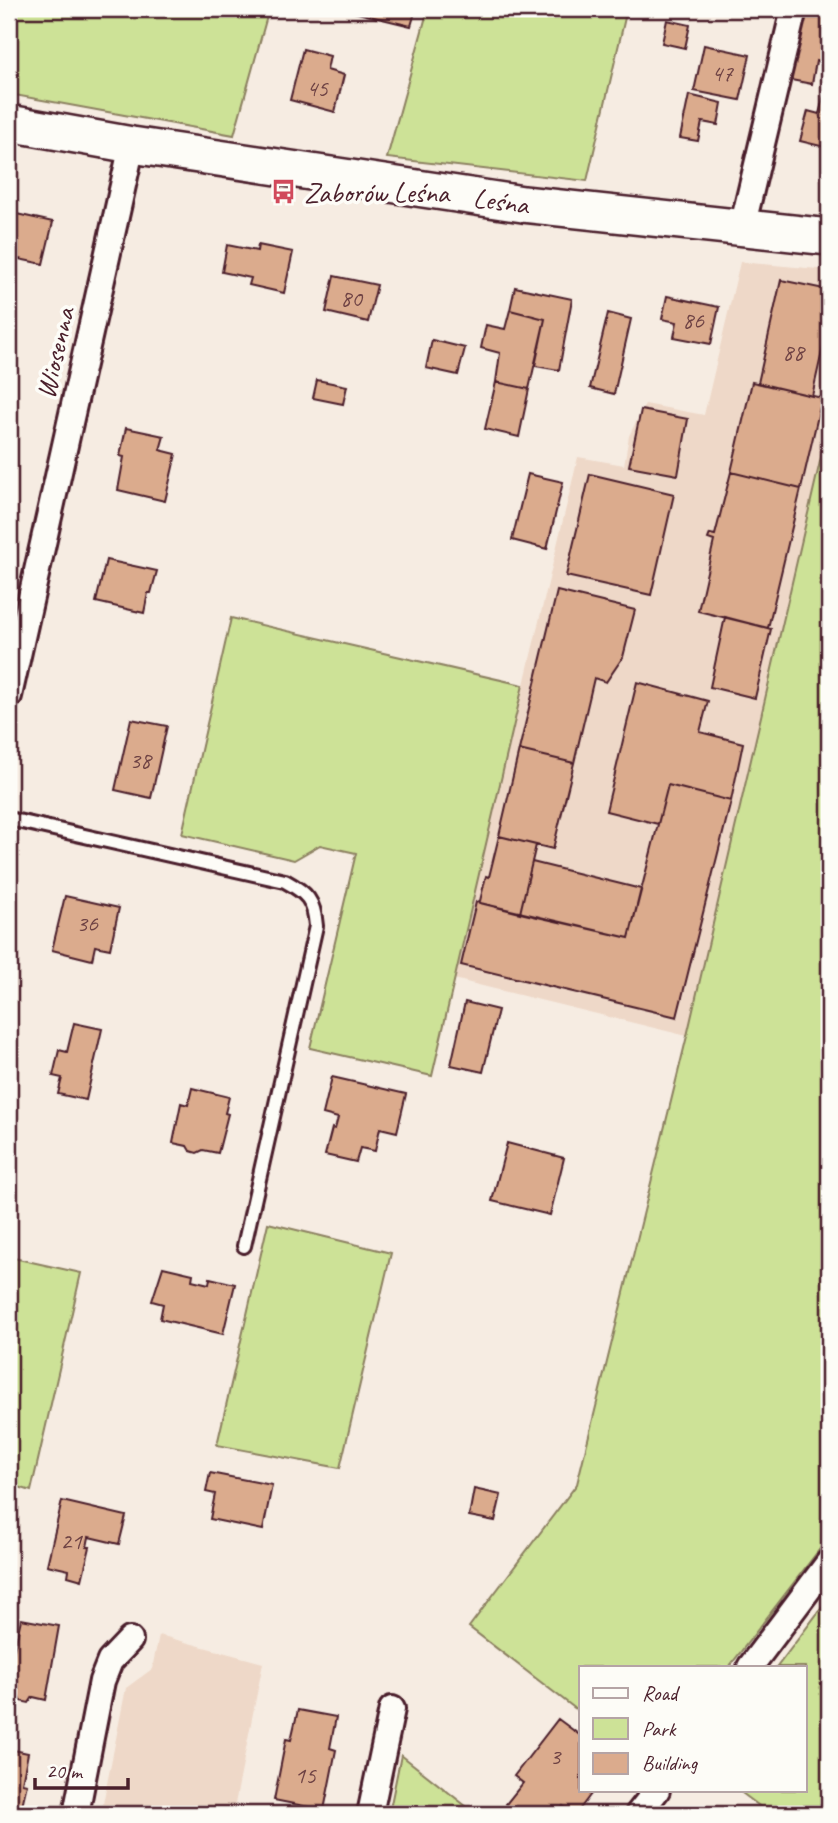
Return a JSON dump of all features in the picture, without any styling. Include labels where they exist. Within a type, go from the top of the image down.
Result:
[{"type":"street","points":[[742,228],[794,9]]},
{"type":"street","name":"Leśna","points":[[9,123],[132,145],[523,204],[829,237]]},
{"type":"street","name":"Wiosenna","points":[[9,696],[132,145]]},
{"type":"street","points":[[751,1666],[829,1562]]},
{"type":"street","points":[[76,1814],[102,1681],[110,1661],[130,1640]]},
{"type":"street","points":[[370,1814],[392,1709]]},
{"type":"street","points":[[638,1814],[655,1792]]},
{"type":"lane","points":[[9,820],[285,881],[303,891],[314,909],[316,926],[244,1245]]},
{"type":"shaded area","points":[[740,262],[829,270],[829,420],[687,1036],[454,979],[578,457],[624,465],[629,436],[645,404],[704,415]]},
{"type":"shaded area","points":[[159,1635],[263,1663],[233,1814],[101,1814],[126,1688],[152,1669]]},
{"type":"green space","points":[[9,9],[269,9],[234,135],[9,94]]},
{"type":"green space","points":[[428,9],[627,9],[587,181],[387,158]]},
{"type":"green space","points":[[828,427],[829,957],[820,994],[829,1031],[829,1537],[730,1666],[579,1666],[579,1711],[469,1627],[577,1484],[687,1036]]},
{"type":"green space","points":[[231,618],[523,685],[432,1076],[310,1048],[356,853],[320,845],[294,860],[182,834]]},
{"type":"green space","points":[[268,1223],[391,1253],[340,1468],[217,1445]]},
{"type":"green space","points":[[9,1257],[81,1273],[31,1491],[9,1484]]},
{"type":"green space","points":[[829,1598],[829,1814],[770,1814],[741,1792],[806,1792],[806,1666],[778,1666]]},
{"type":"green space","points":[[401,1755],[476,1814],[389,1814]]},
{"type":"building","points":[[341,9],[416,9],[411,26]]},
{"type":"building","points":[[806,9],[829,15],[820,62],[816,61],[812,84],[791,80]]},
{"type":"building","points":[[667,20],[690,25],[685,48],[662,43]]},
{"type":"building","points":[[704,45],[750,55],[740,100],[694,91]]},
{"type":"building","points":[[303,49],[330,56],[327,70],[344,75],[335,112],[290,100]]},
{"type":"building","points":[[827,83],[829,148],[800,141],[808,111],[819,114]]},
{"type":"building","points":[[689,95],[722,103],[718,125],[702,122],[698,141],[680,138]]},
{"type":"building","points":[[12,213],[53,222],[43,264],[9,257],[9,226]]},
{"type":"building","points":[[227,245],[257,251],[258,245],[293,252],[284,293],[249,285],[251,278],[222,272]]},
{"type":"building","points":[[334,276],[377,285],[368,322],[326,312]]},
{"type":"building","points":[[781,280],[829,290],[829,321],[812,396],[758,383]]},
{"type":"building","points":[[515,287],[572,299],[559,370],[535,366],[545,319],[510,310]]},
{"type":"building","points":[[667,296],[719,307],[711,344],[674,337],[677,322],[662,319]]},
{"type":"building","points":[[510,310],[545,319],[529,389],[496,382],[500,353],[481,348],[486,325],[505,329]]},
{"type":"building","points":[[608,313],[631,319],[614,394],[590,388]]},
{"type":"building","points":[[432,340],[465,348],[458,375],[426,368]]},
{"type":"building","points":[[317,380],[347,386],[343,404],[313,398]]},
{"type":"building","points":[[496,382],[529,389],[519,437],[485,429]]},
{"type":"building","points":[[752,382],[822,398],[801,489],[731,472]]},
{"type":"building","points":[[641,410],[688,419],[678,475],[629,466]]},
{"type":"building","points":[[126,428],[164,436],[160,450],[176,454],[165,501],[118,490],[124,457],[120,456]]},
{"type":"building","points":[[731,472],[801,489],[768,628],[698,611],[714,541],[708,539],[710,534],[715,535]]},
{"type":"building","points":[[528,474],[563,482],[547,549],[512,540]]},
{"type":"building","points":[[590,474],[674,494],[651,595],[566,576]]},
{"type":"building","points":[[106,560],[157,571],[144,613],[96,602]]},
{"type":"building","points":[[557,591],[635,610],[623,657],[606,682],[594,678],[574,763],[519,750]]},
{"type":"building","points":[[725,617],[771,629],[755,698],[710,687]]},
{"type":"building","points":[[637,682],[708,701],[700,732],[743,743],[731,801],[668,785],[658,824],[606,811]]},
{"type":"building","points":[[131,719],[167,726],[151,798],[115,790]]},
{"type":"building","points":[[519,750],[574,763],[553,849],[499,836]]},
{"type":"building","points":[[668,785],[731,801],[677,1017],[461,965],[476,902],[629,938]]},
{"type":"building","points":[[499,836],[536,845],[520,913],[476,902],[480,901],[486,876],[489,877]]},
{"type":"building","points":[[532,862],[641,889],[629,938],[520,913]]},
{"type":"building","points":[[65,896],[119,908],[110,949],[95,946],[92,960],[52,950]]},
{"type":"building","points":[[465,1002],[498,1010],[483,1072],[451,1065]]},
{"type":"building","points":[[74,1023],[102,1029],[86,1100],[58,1094],[62,1078],[53,1076],[59,1050],[67,1052]]},
{"type":"building","points":[[332,1077],[406,1094],[397,1132],[380,1128],[375,1151],[360,1148],[356,1162],[325,1155],[332,1128],[335,1129],[338,1118],[323,1114]]},
{"type":"building","points":[[192,1088],[229,1097],[225,1113],[228,1114],[218,1153],[203,1150],[197,1153],[190,1151],[187,1146],[173,1143],[181,1103],[188,1105]]},
{"type":"building","points":[[507,1143],[564,1158],[550,1215],[492,1201]]},
{"type":"building","points":[[163,1267],[193,1274],[192,1280],[209,1284],[210,1278],[235,1284],[223,1334],[160,1319],[163,1304],[152,1301]]},
{"type":"building","points":[[210,1473],[272,1485],[263,1530],[210,1519],[215,1494],[206,1492]]},
{"type":"building","points":[[474,1489],[501,1495],[495,1521],[469,1516]]},
{"type":"building","points":[[62,1501],[126,1516],[119,1544],[89,1537],[87,1547],[90,1547],[82,1580],[68,1576],[69,1570],[47,1565]]},
{"type":"building","points":[[21,1619],[59,1626],[46,1700],[33,1697],[29,1703],[20,1701],[18,1694],[9,1692],[9,1673]]},
{"type":"building","points":[[298,1710],[336,1717],[330,1748],[336,1750],[324,1810],[274,1800],[286,1739],[291,1740]]},
{"type":"building","points":[[558,1719],[579,1735],[579,1792],[592,1792],[576,1814],[563,1806],[560,1814],[519,1814],[506,1804],[523,1783],[514,1776]]},
{"type":"building","points":[[9,1749],[28,1753],[22,1783],[27,1784],[20,1814],[9,1814]]},
{"type":"place","name":"Zaborów Leśna","points":[[284,192]]}]
